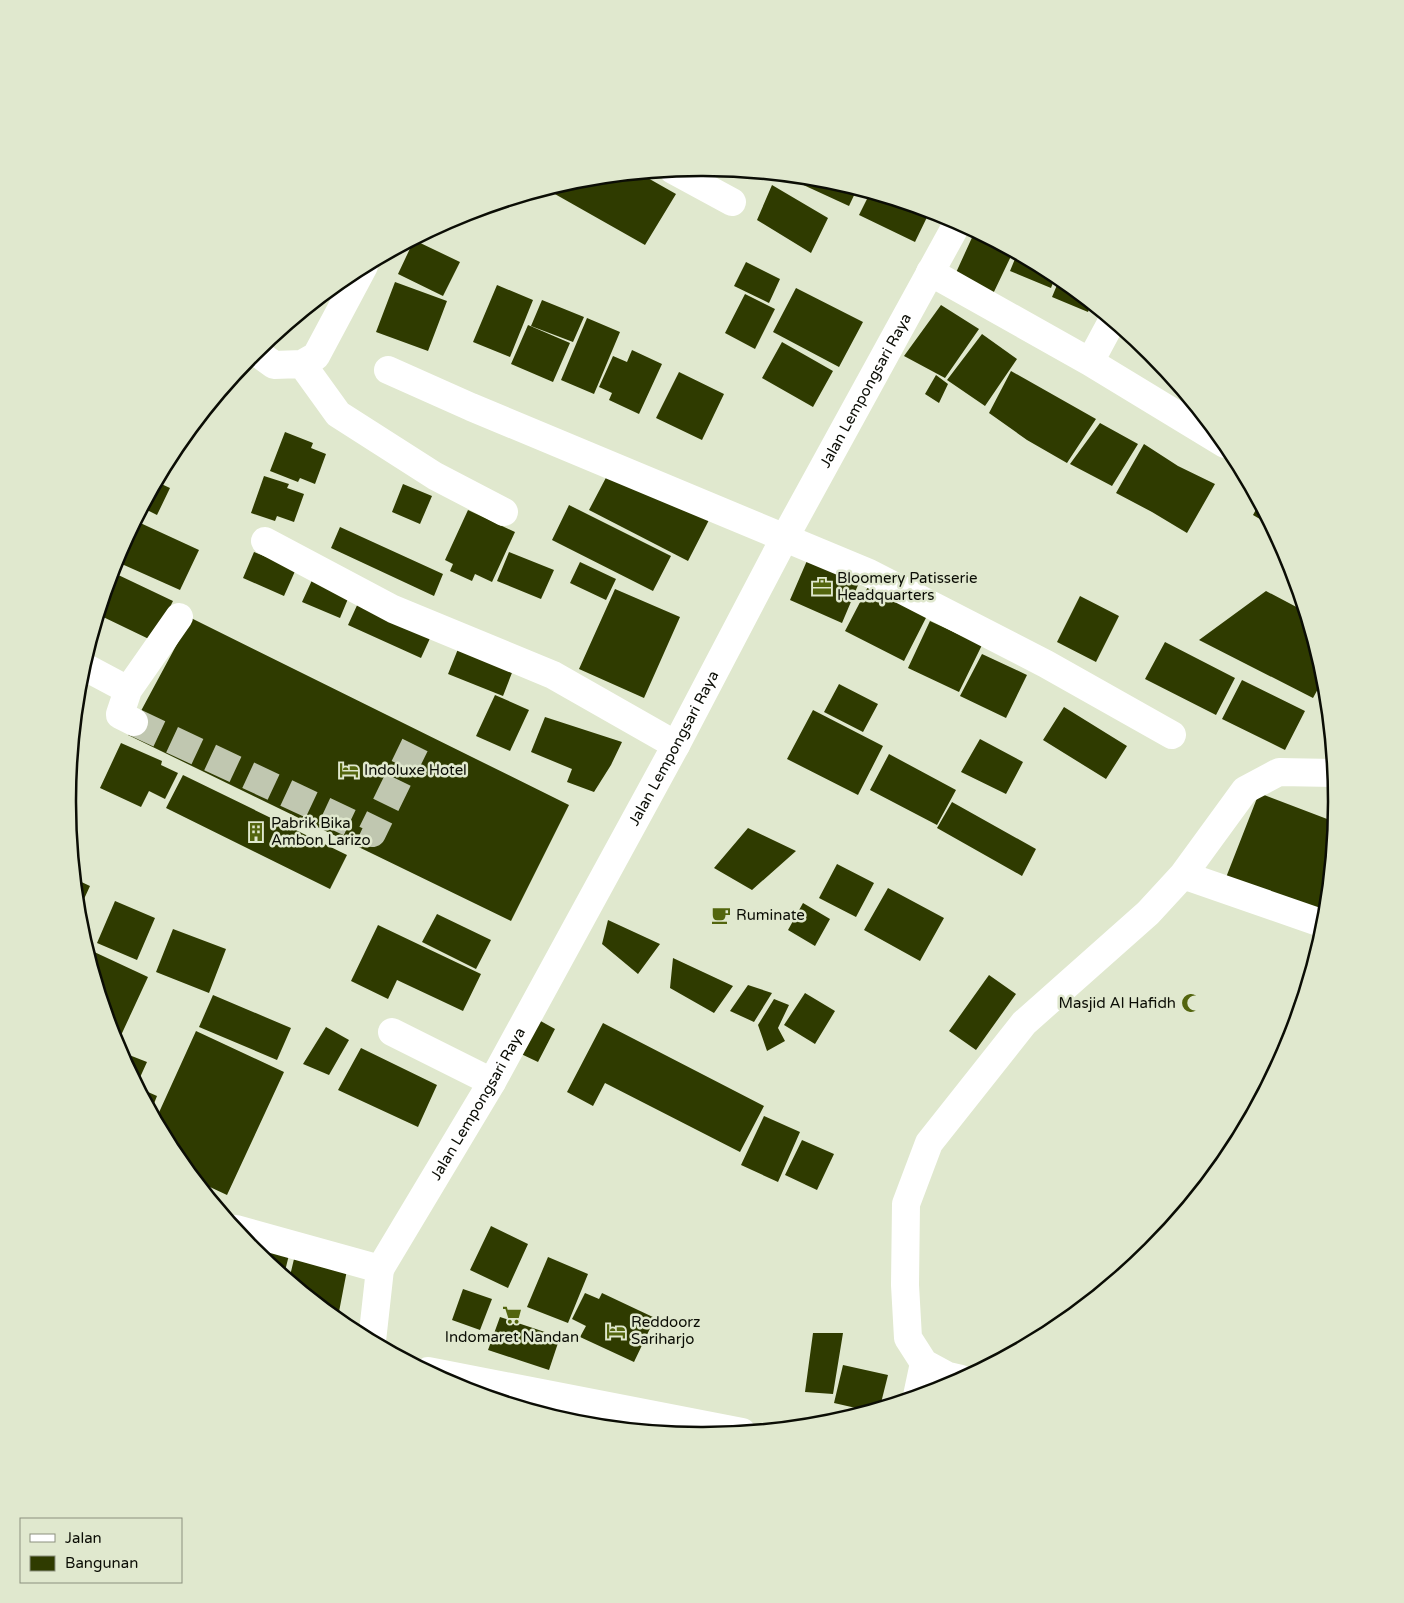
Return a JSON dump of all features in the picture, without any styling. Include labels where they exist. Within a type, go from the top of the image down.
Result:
[{"type":"street","points":[[685,176],[732,202]]},
{"type":"street","name":"Jalan Lempongsari Raya","points":[[380,1268],[492,1082],[676,745],[784,538],[954,229]]},
{"type":"street","points":[[930,272],[1090,362],[1207,433]]},
{"type":"street","points":[[263,357],[274,365],[302,364],[316,356],[357,279]]},
{"type":"street","points":[[1090,362],[1109,326]]},
{"type":"street","points":[[302,364],[338,414],[435,476],[504,512]]},
{"type":"street","points":[[388,370],[869,573],[1046,664],[1172,735]]},
{"type":"street","points":[[265,541],[393,609],[553,676],[676,745]]},
{"type":"street","points":[[134,722],[120,714],[128,690],[179,617]]},
{"type":"street","points":[[90,670],[128,690]]},
{"type":"street","points":[[949,1376],[924,1363],[908,1338],[905,1285],[906,1204],[929,1143],[1024,1023],[1148,913],[1183,875],[1245,790],[1279,772],[1327,773]]},
{"type":"street","points":[[1183,875],[1316,921]]},
{"type":"street","points":[[392,1032],[492,1082]]},
{"type":"street","points":[[249,1233],[380,1268],[373,1333]]},
{"type":"street","points":[[919,1388],[924,1363]]},
{"type":"street","points":[[454,1376],[715,1427]]},
{"type":"building","points":[[648,178],[676,194],[645,245],[554,194],[620,181]]},
{"type":"building","points":[[801,184],[854,195],[849,206]]},
{"type":"building","points":[[772,185],[828,218],[811,253],[757,220]]},
{"type":"building","points":[[867,198],[927,218],[915,242],[859,215]]},
{"type":"building","points":[[972,237],[1010,257],[992,296],[954,277]]},
{"type":"building","points":[[420,243],[460,262],[443,296],[398,274],[410,248]]},
{"type":"building","points":[[1015,260],[1053,283],[1051,288],[1010,271]]},
{"type":"building","points":[[746,262],[780,279],[769,303],[734,286]]},
{"type":"building","points":[[395,282],[447,301],[428,351],[376,332]]},
{"type":"building","points":[[497,285],[533,300],[510,357],[473,342]]},
{"type":"building","points":[[1057,286],[1089,310],[1088,312],[1052,297]]},
{"type":"building","points":[[796,288],[863,322],[839,367],[773,332]]},
{"type":"building","points":[[745,294],[775,309],[755,349],[725,333]]},
{"type":"building","points":[[542,300],[584,317],[573,342],[531,326]]},
{"type":"building","points":[[941,305],[979,329],[945,378],[904,356]]},
{"type":"building","points":[[587,318],[620,332],[594,394],[561,380]]},
{"type":"building","points":[[528,325],[570,343],[553,382],[511,364]]},
{"type":"building","points":[[982,334],[1017,359],[985,406],[947,380]]},
{"type":"building","points":[[782,342],[833,371],[813,407],[762,378]]},
{"type":"building","points":[[632,350],[662,364],[639,414],[609,400],[612,393],[599,387],[613,356],[627,362]]},
{"type":"building","points":[[1011,371],[1096,419],[1067,463],[1027,440],[989,413]]},
{"type":"building","points":[[679,372],[724,394],[702,440],[656,418]]},
{"type":"building","points":[[936,375],[948,384],[939,403],[925,394]]},
{"type":"building","points":[[1100,423],[1138,444],[1112,486],[1070,464]]},
{"type":"building","points":[[285,432],[313,443],[311,448],[326,454],[315,484],[300,478],[298,482],[270,471]]},
{"type":"building","points":[[1144,444],[1178,466],[1215,484],[1187,533],[1116,493]]},
{"type":"building","points":[[610,470],[709,520],[688,561],[589,510]]},
{"type":"building","points":[[264,476],[289,484],[287,488],[304,494],[294,522],[277,516],[275,521],[251,513]]},
{"type":"building","points":[[403,484],[432,496],[420,524],[392,512]]},
{"type":"building","points":[[163,485],[170,488],[157,515],[149,511]]},
{"type":"building","points":[[569,505],[671,556],[653,591],[552,540]]},
{"type":"building","points":[[468,510],[515,532],[492,582],[475,574],[472,581],[450,571],[453,564],[445,560]]},
{"type":"building","points":[[1255,511],[1260,519],[1253,515]]},
{"type":"building","points":[[142,524],[199,550],[180,590],[123,565]]},
{"type":"building","points":[[340,527],[443,574],[434,596],[331,548]]},
{"type":"building","points":[[254,552],[296,569],[284,596],[243,578]]},
{"type":"building","points":[[509,552],[554,570],[541,599],[497,581]]},
{"type":"building","points":[[809,556],[861,578],[842,623],[790,600]]},
{"type":"building","points":[[580,562],[616,579],[606,600],[570,583]]},
{"type":"building","points":[[119,575],[173,601],[153,641],[104,617]]},
{"type":"building","points":[[313,578],[350,594],[340,618],[302,602]]},
{"type":"building","points":[[870,583],[929,612],[904,661],[845,631]]},
{"type":"building","points":[[615,589],[680,617],[644,698],[579,669]]},
{"type":"building","points":[[1266,591],[1297,607],[1318,690],[1313,698],[1199,640]]},
{"type":"building","points":[[1080,596],[1119,616],[1096,662],[1057,642]]},
{"type":"building","points":[[359,601],[432,634],[421,658],[348,625]]},
{"type":"building","name":"Indoluxe Hotel","points":[[191,618],[569,805],[511,921],[128,735]]},
{"type":"building","points":[[930,621],[982,645],[959,692],[908,668]]},
{"type":"building","points":[[1165,642],[1235,678],[1216,715],[1145,679]]},
{"type":"building","points":[[460,644],[515,665],[503,696],[448,674]]},
{"type":"building","points":[[982,654],[1027,675],[1006,718],[960,696]]},
{"type":"building","points":[[1242,680],[1305,711],[1285,750],[1222,719]]},
{"type":"building","points":[[839,684],[878,704],[863,732],[824,712]]},
{"type":"building","points":[[495,695],[529,710],[510,751],[476,736]]},
{"type":"building","points":[[1064,707],[1127,746],[1106,779],[1043,740]]},
{"type":"building","points":[[813,710],[883,746],[858,795],[787,759]]},
{"type":"building","points":[[545,717],[622,742],[611,765],[594,792],[567,782],[572,769],[531,752]]},
{"type":"building","points":[[980,739],[1023,762],[1006,794],[961,772]]},
{"type":"building","points":[[121,743],[162,761],[161,765],[178,773],[165,799],[149,791],[141,807],[100,788]]},
{"type":"building","points":[[889,754],[956,790],[937,825],[870,790]]},
{"type":"building","name":"Pabrik Bika Ambon Larizo","points":[[183,775],[347,855],[330,889],[166,808]]},
{"type":"building","points":[[1259,793],[1327,819],[1317,916],[1225,880]]},
{"type":"building","points":[[952,802],[1036,849],[1022,876],[937,828]]},
{"type":"building","points":[[748,828],[796,851],[752,890],[714,868]]},
{"type":"building","points":[[837,864],[874,883],[856,917],[819,898]]},
{"type":"building","points":[[82,882],[90,886],[84,898]]},
{"type":"building","points":[[888,888],[944,918],[920,961],[864,930]]},
{"type":"building","points":[[115,901],[155,918],[137,960],[97,943]]},
{"type":"building","points":[[803,903],[830,919],[815,946],[788,930]]},
{"type":"building","points":[[437,914],[491,940],[476,969],[422,942]]},
{"type":"building","points":[[608,920],[660,944],[638,974],[602,944]]},
{"type":"building","points":[[378,925],[481,974],[463,1011],[397,980],[388,999],[351,981]]},
{"type":"building","points":[[173,929],[226,949],[209,993],[156,972]]},
{"type":"building","points":[[95,952],[148,977],[121,1034],[109,1003]]},
{"type":"building","points":[[673,958],[733,986],[714,1013],[670,988]]},
{"type":"building","points":[[989,975],[1016,994],[976,1050],[949,1031]]},
{"type":"building","points":[[748,985],[772,993],[754,1022],[730,1011]]},
{"type":"building","points":[[805,993],[835,1011],[815,1044],[784,1025]]},
{"type":"building","points":[[213,995],[291,1028],[277,1060],[199,1027]]},
{"type":"building","points":[[774,999],[789,1005],[778,1028],[785,1041],[767,1051],[758,1025]]},
{"type":"building","points":[[537,1019],[555,1029],[538,1062],[519,1053]]},
{"type":"building","points":[[603,1023],[764,1106],[740,1152],[605,1083],[593,1106],[567,1092]]},
{"type":"building","points":[[326,1027],[349,1040],[329,1075],[303,1064]]},
{"type":"building","points":[[196,1031],[284,1072],[227,1195],[210,1187],[182,1149],[159,1112]]},
{"type":"building","points":[[361,1048],[437,1085],[418,1127],[338,1090]]},
{"type":"building","points":[[131,1056],[147,1062],[140,1077]]},
{"type":"building","points":[[149,1092],[157,1096],[154,1103]]},
{"type":"building","points":[[764,1116],[800,1132],[778,1182],[741,1165]]},
{"type":"building","points":[[802,1140],[834,1154],[817,1190],[785,1175]]},
{"type":"building","points":[[491,1226],[528,1244],[508,1288],[470,1270]]},
{"type":"building","points":[[266,1250],[289,1255],[286,1269]]},
{"type":"building","points":[[548,1257],[588,1274],[568,1323],[527,1307]]},
{"type":"building","points":[[294,1259],[347,1270],[339,1311],[321,1298],[291,1273]]},
{"type":"building","points":[[463,1289],[492,1299],[480,1330],[452,1320]]},
{"type":"building","name":"Reddoorz Sariharjo","points":[[585,1293],[599,1299],[602,1293],[655,1318],[634,1362],[580,1337],[586,1326],[572,1319]]},
{"type":"building","points":[[500,1317],[560,1337],[549,1370],[488,1350]]},
{"type":"building","points":[[813,1333],[843,1333],[833,1394],[805,1392]]},
{"type":"building","points":[[843,1365],[888,1375],[882,1401],[855,1408],[834,1403]]},
{"type":"tunnel","points":[[134,722],[372,833],[415,745]]},
{"type":"place","name":"Bloomery Patisserie Headquarters","points":[[822,587]]},
{"type":"place","name":"Indoluxe Hotel","points":[[349,770]]},
{"type":"place","name":"Pabrik Bika Ambon Larizo","points":[[256,832]]},
{"type":"place","name":"Ruminate","points":[[721,915]]},
{"type":"place","name":"Masjid Al Hafidh","points":[[1191,1003]]},
{"type":"place","name":"Indomaret Nandan","points":[[512,1315]]},
{"type":"place","name":"Reddoorz Sariharjo","points":[[616,1331]]}]
